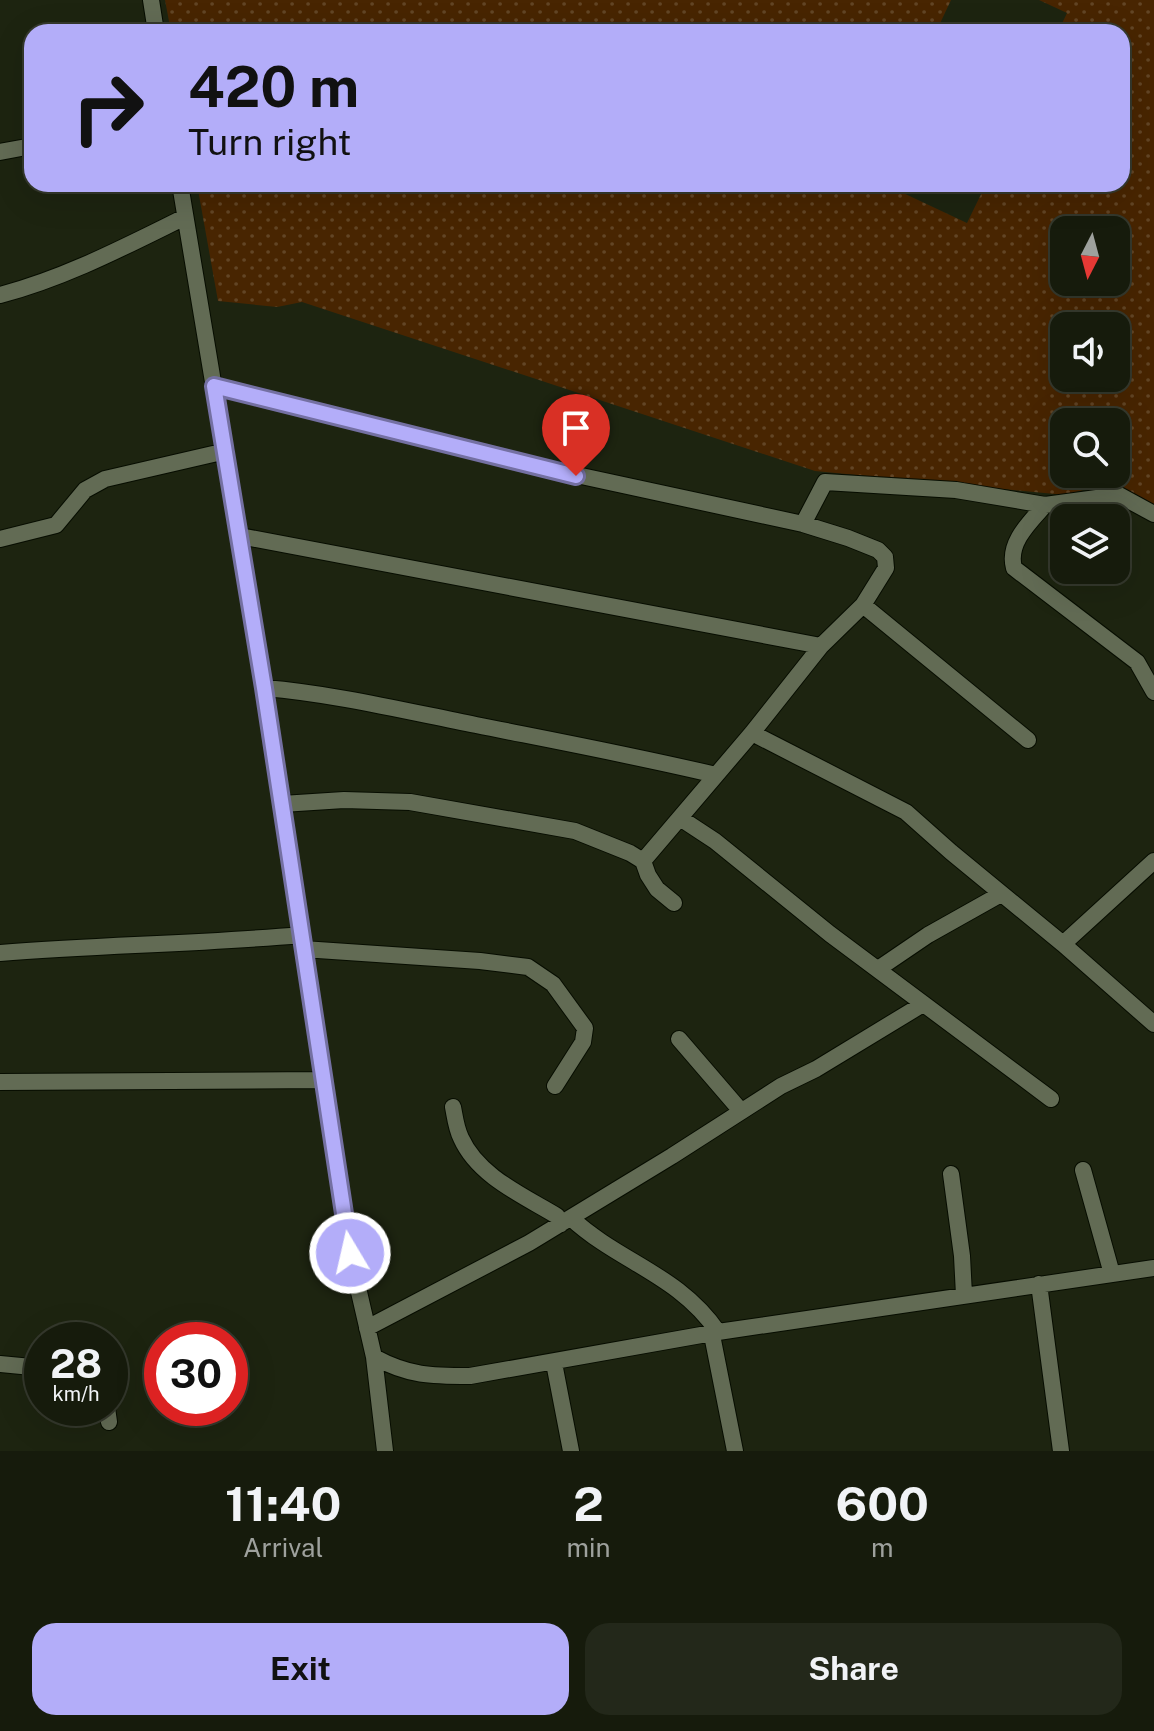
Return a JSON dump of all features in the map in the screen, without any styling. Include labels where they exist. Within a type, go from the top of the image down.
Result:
[{"type":"street","points":[[151,0],[155,24]]},
{"type":"street","points":[[0,152],[24,148]]},
{"type":"street","points":[[181,192],[240,536],[350,1253],[374,1357],[385,1451]]},
{"type":"street","points":[[0,295],[37,285],[84,266],[185,217]]},
{"type":"street","points":[[214,386],[549,469],[803,524],[878,550],[885,557],[886,568],[863,605],[821,646],[643,861]]},
{"type":"street","points":[[0,539],[56,525],[85,490],[105,479],[226,451]]},
{"type":"street","points":[[803,524],[825,482],[956,490],[1045,505],[1119,495],[1154,514]]},
{"type":"street","points":[[1045,505],[1017,540],[1011,559],[1014,568],[1137,662],[1154,692]]},
{"type":"street","points":[[240,536],[821,646]]},
{"type":"street","points":[[863,605],[1028,740]]},
{"type":"street","points":[[264,688],[368,702],[716,775]]},
{"type":"street","points":[[752,733],[906,812],[1154,1024]]},
{"type":"street","points":[[282,804],[344,800],[410,802],[575,831],[643,861],[657,889],[674,903]]},
{"type":"street","points":[[680,818],[715,841],[923,1004],[1051,1099]]},
{"type":"street","points":[[1063,944],[1154,861]]},
{"type":"street","points":[[878,969],[928,935],[1001,894]]},
{"type":"street","points":[[0,953],[75,947],[302,942],[528,967],[553,984],[585,1028],[583,1042],[555,1086]]},
{"type":"street","points":[[367,1328],[566,1221],[741,1111],[923,1004]]},
{"type":"street","points":[[679,1039],[741,1111]]},
{"type":"street","points":[[0,1082],[322,1080]]},
{"type":"street","points":[[453,1107],[459,1135],[479,1163],[498,1181],[660,1276],[702,1309],[715,1334],[735,1451]]},
{"type":"street","points":[[1083,1170],[1112,1274]]},
{"type":"street","points":[[951,1174],[964,1295]]},
{"type":"street","points":[[374,1357],[397,1370],[430,1376],[470,1376],[715,1334],[1154,1268]]},
{"type":"street","points":[[1039,1284],[1061,1451]]},
{"type":"street","points":[[554,1363],[571,1451]]},
{"type":"street","points":[[0,1364],[24,1366]]},
{"type":"shaded area","points":[[165,0],[951,0],[940,24],[170,24]]},
{"type":"shaded area","points":[[1039,0],[1154,0],[1154,505],[1123,488],[1130,488],[1130,408],[1050,408],[1050,488],[1090,488],[1065,495],[815,471],[302,302],[277,307],[218,301],[198,192],[901,192],[967,223],[982,192],[1130,192],[1130,24],[1062,24],[1067,13]]},
{"type":"route","points":[[350,1253],[264,688],[214,386],[576,476]]}]
